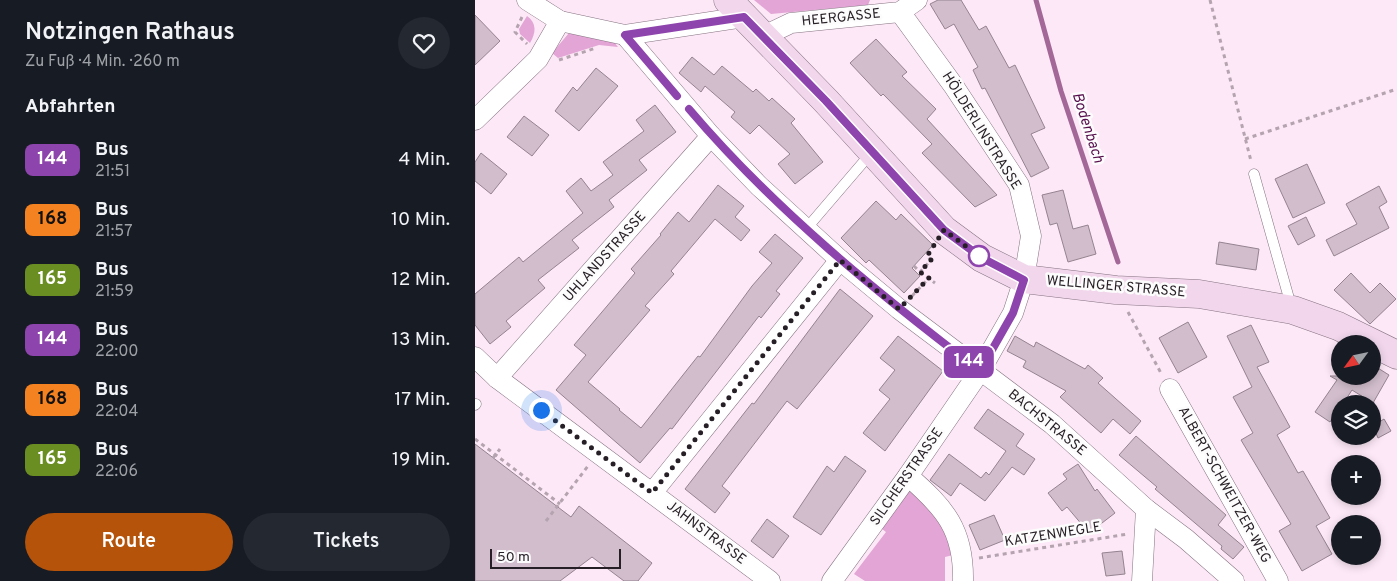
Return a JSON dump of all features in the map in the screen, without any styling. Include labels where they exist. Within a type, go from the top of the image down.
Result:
[{"type":"street","name":"HEERGASSE","points":[[764,36],[791,23],[900,12],[917,0]]},
{"type":"street","points":[[529,1],[560,21],[625,35],[690,26],[734,6]]},
{"type":"street","name":"WELLINGER STRASSE","points":[[734,6],[872,151],[944,230],[982,258],[1024,280],[1116,290],[1199,294],[1293,310],[1337,326],[1396,353]]},
{"type":"street","name":"HÖLDERLINSTRASSE","points":[[900,12],[953,85],[1019,185],[1031,236],[1024,280],[1013,313],[980,371]]},
{"type":"street","points":[[475,120],[548,59],[560,21]]},
{"type":"street","name":"BACHSTRASSE","points":[[625,35],[711,136],[759,186],[840,260],[899,309],[1052,424],[1146,508],[1186,539],[1234,581]]},
{"type":"street","name":"UHLANDSTRASSE","points":[[497,378],[711,136]]},
{"type":"street","points":[[652,493],[840,260]]},
{"type":"street","name":"JAHNSTRASSE","points":[[475,357],[497,378],[770,581]]},
{"type":"street","name":"SILCHERSTRASSE","points":[[832,581],[908,476],[980,371]]},
{"type":"street","name":"ALBERT-SCHWEITZER-WEG","points":[[1170,389],[1278,581]]},
{"type":"street","points":[[908,476],[934,499],[956,531],[963,561],[963,581]]},
{"type":"street","points":[[1141,581],[1146,508]]},
{"type":"lane","points":[[806,229],[872,151]]},
{"type":"lane","points":[[1254,174],[1293,310]]},
{"type":"path","points":[[1211,0],[1254,174]]},
{"type":"path","points":[[529,1],[515,32],[548,59],[602,48]]},
{"type":"path","points":[[1245,139],[1397,89]]},
{"type":"path","points":[[920,272],[931,260],[927,256],[944,230]]},
{"type":"path","points":[[914,266],[935,283]]},
{"type":"path","points":[[899,309],[929,278]]},
{"type":"path","points":[[1116,290],[1170,389]]},
{"type":"path","points":[[475,438],[495,457],[560,504]]},
{"type":"path","points":[[495,457],[500,449]]},
{"type":"path","points":[[546,522],[599,453]]},
{"type":"path","name":"KATZENWEGLE","points":[[963,561],[1145,531]]},
{"type":"shaded area","points":[[754,0],[870,0],[868,5],[771,14]]},
{"type":"shaded area","points":[[527,16],[534,25],[530,43],[520,34],[519,29]]},
{"type":"shaded area","points":[[576,32],[614,42],[618,47],[599,45],[558,58],[552,53],[569,33]]},
{"type":"shaded area","points":[[908,476],[961,553],[945,557],[945,581],[865,581],[854,574],[886,532],[874,523]]},
{"type":"building","points":[[938,0],[961,0],[979,30],[986,26],[1009,68],[1015,65],[1045,128],[1031,134],[1049,168],[1031,177],[985,88],[982,89],[973,70],[978,67],[954,24],[945,29],[930,4]]},
{"type":"building","points":[[475,15],[500,41],[475,65]]},
{"type":"building","points":[[876,39],[907,72],[902,76],[936,109],[927,119],[997,195],[975,207],[922,153],[932,144],[883,94],[881,96],[850,63]]},
{"type":"building","points":[[692,57],[714,75],[722,66],[753,92],[756,89],[769,101],[772,98],[795,119],[791,123],[823,162],[795,184],[778,164],[790,154],[759,125],[750,134],[731,117],[735,112],[705,86],[701,92],[679,73]]},
{"type":"building","points":[[596,68],[618,86],[579,131],[555,111],[573,87],[577,91]]},
{"type":"building","points":[[655,105],[676,132],[639,160],[647,170],[609,200],[614,207],[572,240],[579,248],[538,280],[545,288],[506,321],[511,327],[490,344],[475,325],[475,294],[519,257],[523,262],[583,213],[566,191],[581,178],[591,191],[613,175],[603,162],[644,131],[636,120]]},
{"type":"building","points":[[524,116],[549,135],[532,156],[507,137]]},
{"type":"building","points":[[481,153],[507,174],[491,194],[475,181],[475,162]]},
{"type":"building","points":[[1307,164],[1325,203],[1293,218],[1275,179]]},
{"type":"building","points":[[718,185],[744,206],[735,217],[750,230],[741,241],[715,219],[671,271],[674,274],[645,306],[650,310],[588,382],[619,410],[641,428],[698,356],[700,357],[752,286],[772,263],[759,252],[775,234],[803,258],[776,291],[780,294],[761,318],[759,316],[672,429],[670,428],[640,463],[556,390],[586,355],[574,345],[635,273],[631,269],[661,235],[678,212],[689,222]]},
{"type":"building","points":[[1379,186],[1387,202],[1379,207],[1389,228],[1334,256],[1326,240],[1357,224],[1346,204]]},
{"type":"building","points":[[1063,190],[1073,229],[1088,225],[1096,254],[1068,262],[1057,223],[1050,225],[1042,195]]},
{"type":"building","points":[[876,201],[896,220],[901,214],[933,245],[912,268],[920,276],[904,293],[869,260],[866,263],[841,238]]},
{"type":"building","points":[[1306,217],[1315,236],[1298,245],[1288,226]]},
{"type":"building","points":[[1219,242],[1259,249],[1256,270],[1216,264]]},
{"type":"building","points":[[1351,273],[1370,293],[1380,283],[1396,299],[1370,324],[1334,290]]},
{"type":"building","points":[[840,289],[873,316],[797,409],[787,401],[722,486],[730,493],[715,513],[685,489],[752,403],[754,404]]},
{"type":"building","points":[[1188,322],[1207,357],[1178,373],[1159,338]]},
{"type":"building","points":[[1251,325],[1269,362],[1257,367],[1290,427],[1277,435],[1298,473],[1303,471],[1330,518],[1316,526],[1331,555],[1302,571],[1279,531],[1291,524],[1241,440],[1253,433],[1233,397],[1252,387],[1227,336]]},
{"type":"building","points":[[898,336],[943,371],[885,451],[863,433],[890,399],[879,390],[895,370],[880,358]]},
{"type":"building","points":[[1015,336],[1034,347],[1036,342],[1085,369],[1088,365],[1103,378],[1098,383],[1141,421],[1130,434],[1113,419],[1101,433],[1060,397],[1066,391],[1023,367],[1026,361],[1007,351]]},
{"type":"building","points":[[1381,370],[1389,375],[1378,395],[1360,395],[1352,390],[1349,395],[1331,395],[1330,422],[1315,412],[1334,385],[1381,385]]},
{"type":"building","points":[[988,409],[1024,434],[1016,446],[1035,459],[1024,475],[1012,467],[985,501],[960,483],[951,496],[930,480],[949,454],[981,478],[986,472],[989,475],[1006,451],[974,428]]},
{"type":"building","points":[[1384,419],[1391,431],[1381,436],[1381,421]]},
{"type":"building","points":[[1136,436],[1226,515],[1218,525],[1244,547],[1233,559],[1221,549],[1222,546],[1155,489],[1157,487],[1119,455]]},
{"type":"building","points":[[475,444],[571,517],[579,506],[652,563],[638,581],[624,581],[592,557],[560,581],[475,581]]},
{"type":"building","points":[[845,456],[866,471],[821,535],[793,517],[827,466],[834,472]]},
{"type":"building","points":[[1078,464],[1095,491],[1097,489],[1115,513],[1089,533],[1067,507],[1062,511],[1048,493],[1067,479],[1063,474]]},
{"type":"building","points":[[994,515],[1005,540],[980,550],[969,525]]},
{"type":"building","points":[[767,519],[789,536],[773,558],[751,541]]},
{"type":"building","points":[[1122,551],[1125,574],[1106,576],[1102,553]]},
{"type":"waterway","name":"Bodenbach","points":[[1036,0],[1061,91],[1118,262]]},
{"type":"bus line","name":"144","points":[[677,96],[625,35],[744,17],[826,101],[944,230],[982,258],[1024,280],[1013,313],[980,371],[899,309],[840,260],[759,186],[711,136],[689,109]]},
{"type":"route","points":[[541,410],[652,493],[840,260],[899,309],[929,278],[920,272],[931,260],[927,256],[944,230],[982,258],[979,256]]}]
